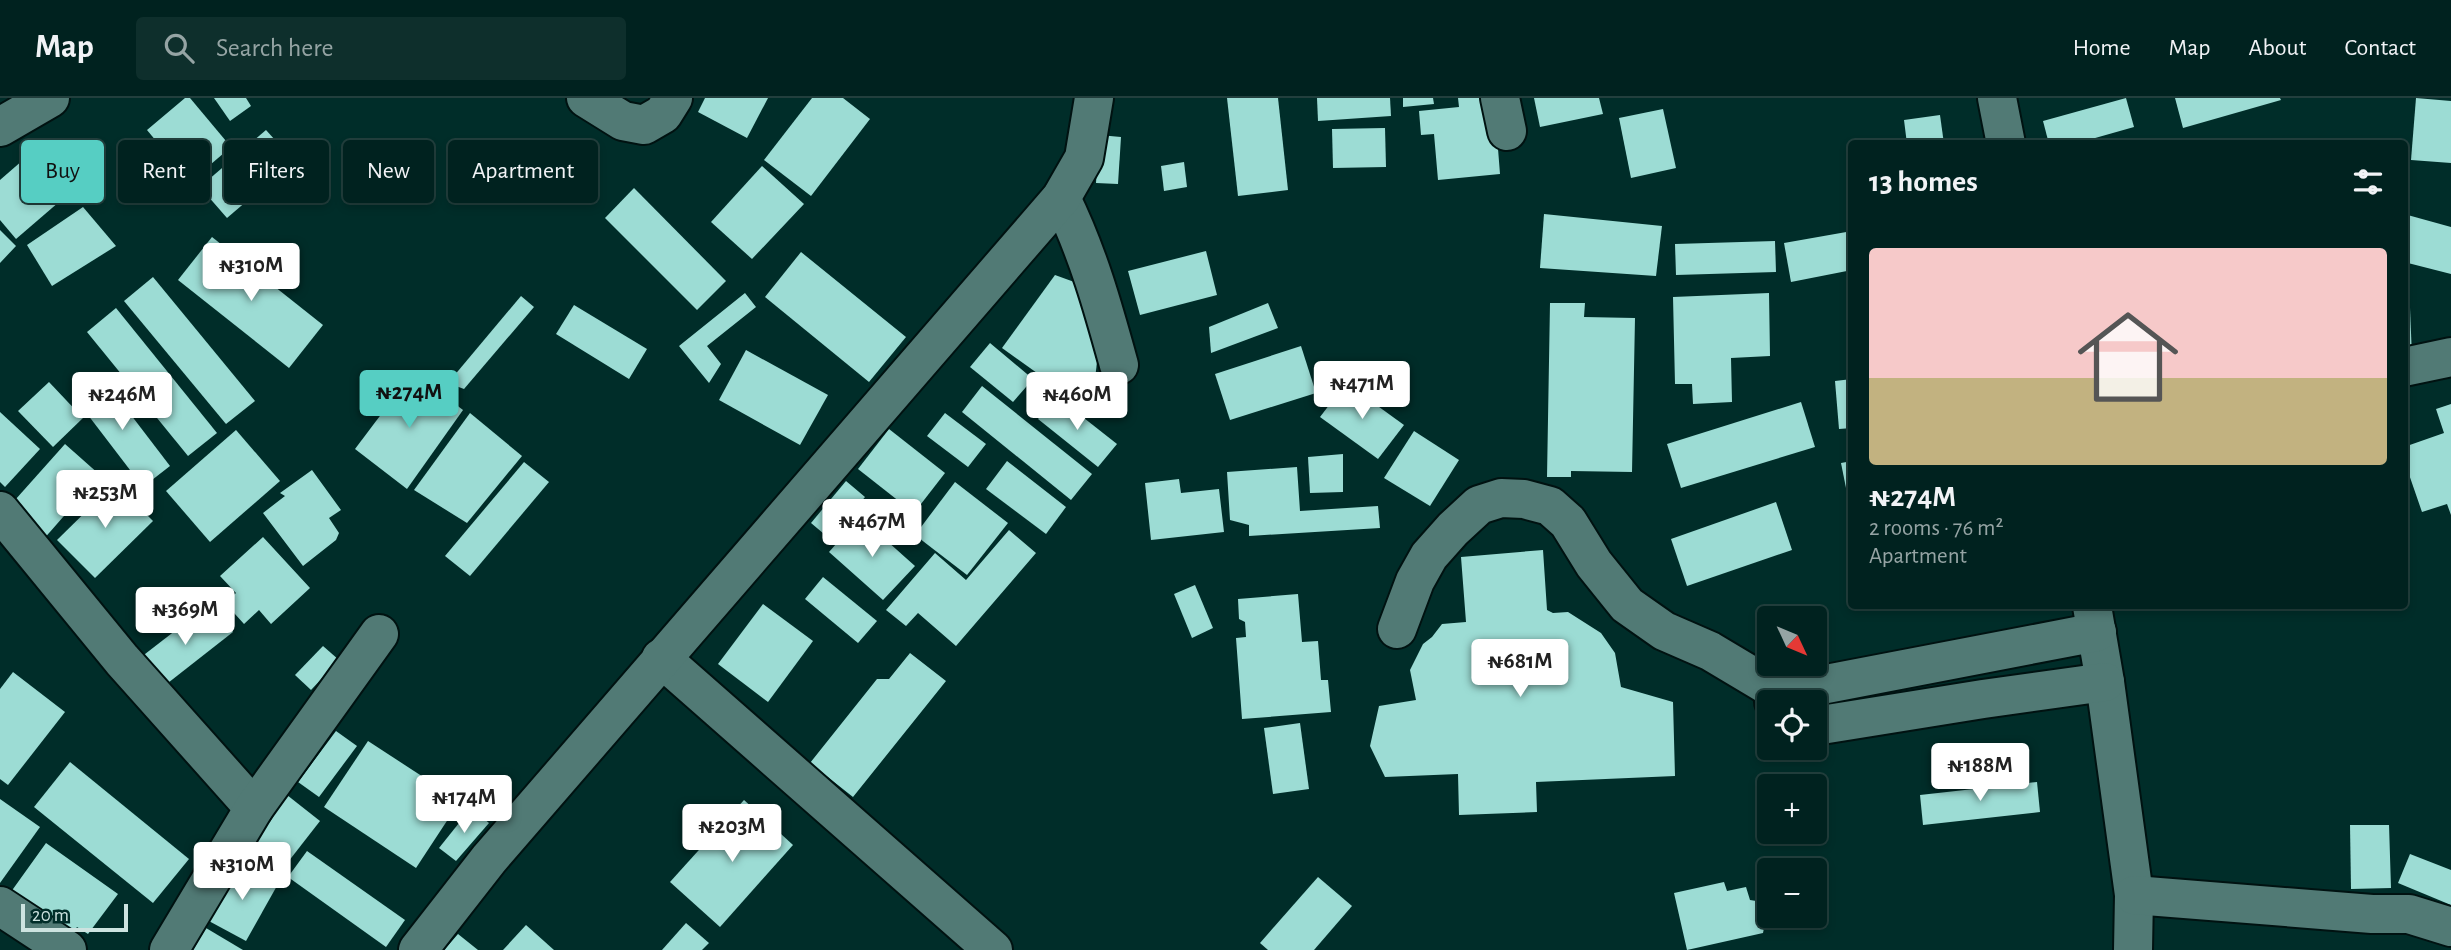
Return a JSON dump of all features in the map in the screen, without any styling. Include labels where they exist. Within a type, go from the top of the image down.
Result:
[{"type":"street","points":[[0,127],[50,98]]},
{"type":"street","points":[[586,98],[624,121],[644,125],[663,114],[673,98]]},
{"type":"street","points":[[418,950],[489,859],[1061,198],[1084,158],[1094,98]]},
{"type":"street","points":[[1997,98],[2005,140]]},
{"type":"street","points":[[1061,198],[1093,269],[1119,365]]},
{"type":"street","points":[[2408,366],[2451,356]]},
{"type":"street","points":[[1397,629],[1415,582],[1429,556],[1453,529],[1479,505],[1501,498],[1524,499],[1550,506],[1568,522],[1594,564],[1627,605],[1664,631],[1710,650],[1767,690]]},
{"type":"street","points":[[0,511],[122,660],[254,808]]},
{"type":"street","points":[[1815,690],[1976,655],[2094,619],[2134,895],[2132,950]]},
{"type":"street","points":[[169,950],[254,808],[379,634]]},
{"type":"street","points":[[1976,655],[1983,699]]},
{"type":"street","points":[[662,658],[993,950]]},
{"type":"street","points":[[1827,724],[2105,682]]},
{"type":"street","points":[[2134,895],[2372,914],[2409,914],[2451,927]]},
{"type":"street","points":[[0,906],[67,950]]},
{"type":"building","points":[[185,98],[190,98],[225,140],[224,153],[210,165],[210,140],[155,140],[147,130]]},
{"type":"building","points":[[214,98],[246,98],[251,106],[230,121]]},
{"type":"building","points":[[705,98],[768,98],[747,138],[698,112]]},
{"type":"building","points":[[812,98],[843,98],[870,119],[811,196],[764,160]]},
{"type":"building","points":[[1227,98],[1278,98],[1288,190],[1238,196]]},
{"type":"building","points":[[1317,98],[1390,98],[1391,116],[1318,121]]},
{"type":"building","points":[[1403,98],[1433,98],[1434,104],[1403,107]]},
{"type":"building","points":[[1458,98],[1494,98],[1500,174],[1438,180],[1434,134],[1421,135],[1419,111],[1459,107]]},
{"type":"building","points":[[1534,98],[1599,98],[1603,114],[1540,127]]},
{"type":"building","points":[[2126,98],[2134,127],[2088,140],[2048,140],[2043,121]]},
{"type":"building","points":[[2175,98],[2280,98],[2281,100],[2183,128]]},
{"type":"building","points":[[2416,98],[2451,101],[2451,163],[2411,160]]},
{"type":"building","points":[[1663,109],[1676,168],[1631,178],[1619,118]]},
{"type":"building","points":[[1940,115],[1943,140],[1906,140],[1904,120]]},
{"type":"building","points":[[1385,128],[1386,167],[1333,168],[1332,129]]},
{"type":"building","points":[[266,130],[275,140],[254,140]]},
{"type":"building","points":[[1099,135],[1121,137],[1118,184],[1096,183]]},
{"type":"building","points":[[21,162],[21,203],[58,203],[16,239],[0,220],[0,180]]},
{"type":"building","points":[[1184,162],[1187,187],[1164,191],[1161,166]]},
{"type":"building","points":[[224,166],[224,203],[245,203],[227,218],[210,198],[210,178]]},
{"type":"building","points":[[762,166],[804,204],[752,259],[711,222]]},
{"type":"building","points":[[634,188],[726,281],[697,310],[605,218]]},
{"type":"building","points":[[83,207],[116,246],[52,286],[27,245]]},
{"type":"building","points":[[1544,214],[1662,226],[1656,276],[1540,268]]},
{"type":"building","points":[[2408,215],[2451,227],[2451,274],[2408,263]]},
{"type":"building","points":[[0,230],[16,246],[0,263]]},
{"type":"building","points":[[1848,232],[1848,271],[1791,282],[1784,243]]},
{"type":"building","points":[[212,237],[323,325],[289,368],[178,280]]},
{"type":"building","points":[[1775,241],[1776,272],[1676,275],[1675,244]]},
{"type":"building","points":[[1206,251],[1217,295],[1140,315],[1128,271]]},
{"type":"building","points":[[801,252],[906,337],[869,382],[765,297]]},
{"type":"building","points":[[1055,275],[1077,283],[1097,362],[1095,379],[1079,403],[1002,348]]},
{"type":"building","points":[[153,277],[255,401],[226,424],[124,301]]},
{"type":"building","points":[[745,293],[756,307],[707,346],[721,364],[709,383],[679,346]]},
{"type":"building","points":[[1769,293],[1770,356],[1731,358],[1732,402],[1693,404],[1692,384],[1675,384],[1673,297]]},
{"type":"building","points":[[521,296],[534,307],[464,389],[448,383]]},
{"type":"building","points":[[1268,303],[1278,328],[1211,353],[1209,327]]},
{"type":"building","points":[[1550,303],[1585,303],[1584,317],[1635,318],[1632,472],[1571,471],[1571,477],[1547,477]]},
{"type":"building","points":[[574,305],[647,349],[629,379],[556,334]]},
{"type":"building","points":[[116,308],[217,433],[188,456],[87,332]]},
{"type":"building","points":[[2410,308],[2412,357],[2408,357]]},
{"type":"building","points":[[990,343],[1033,379],[1013,402],[970,367]]},
{"type":"building","points":[[1301,346],[1316,393],[1230,420],[1215,374]]},
{"type":"building","points":[[746,350],[828,395],[800,445],[719,400]]},
{"type":"building","points":[[413,372],[463,410],[407,489],[355,449]]},
{"type":"building","points":[[102,377],[170,466],[143,487],[75,398]]},
{"type":"building","points":[[1848,379],[1848,428],[1839,429],[1835,381]]},
{"type":"building","points":[[49,382],[83,418],[53,447],[18,411]]},
{"type":"building","points":[[1346,383],[1404,425],[1378,459],[1320,417]]},
{"type":"building","points":[[982,386],[1092,474],[1071,500],[962,412]]},
{"type":"building","points":[[1056,396],[1117,444],[1098,467],[1038,419]]},
{"type":"building","points":[[1801,402],[1815,447],[1681,488],[1667,444]]},
{"type":"building","points":[[2451,404],[2451,515],[2447,504],[2422,512],[2408,472],[2408,446],[2444,433],[2436,409]]},
{"type":"building","points":[[0,412],[40,449],[5,487],[0,482]]},
{"type":"building","points":[[470,413],[522,456],[467,523],[414,490]]},
{"type":"building","points":[[945,413],[986,444],[968,467],[927,436]]},
{"type":"building","points":[[889,429],[945,473],[914,513],[858,469]]},
{"type":"building","points":[[236,430],[280,481],[210,542],[166,491]]},
{"type":"building","points":[[1414,431],[1459,460],[1430,506],[1384,478]]},
{"type":"building","points":[[65,444],[100,475],[42,541],[7,509]]},
{"type":"building","points":[[1343,454],[1343,492],[1310,493],[1308,457]]},
{"type":"building","points":[[1007,461],[1066,507],[1046,534],[986,489]]},
{"type":"building","points":[[524,462],[549,482],[470,576],[445,556]]},
{"type":"building","points":[[1848,462],[1848,498],[1841,463]]},
{"type":"building","points":[[1297,467],[1300,511],[1378,506],[1380,528],[1249,536],[1249,525],[1230,520],[1227,472]]},
{"type":"building","points":[[312,470],[341,510],[329,518],[339,533],[336,540],[303,566],[263,513],[285,496],[280,493]]},
{"type":"building","points":[[1179,479],[1181,493],[1219,489],[1224,532],[1151,540],[1145,483]]},
{"type":"building","points":[[846,481],[865,497],[830,539],[811,523]]},
{"type":"building","points":[[955,482],[1008,523],[967,575],[915,535]]},
{"type":"building","points":[[115,483],[153,521],[95,578],[57,540]]},
{"type":"building","points":[[1776,502],[1792,550],[1687,586],[1671,539]]},
{"type":"building","points":[[860,517],[915,566],[883,600],[829,552]]},
{"type":"building","points":[[1009,530],[1036,553],[956,646],[918,613],[906,626],[886,610],[935,553],[966,580]]},
{"type":"building","points":[[263,537],[310,588],[271,624],[259,610],[244,624],[225,603],[236,593],[220,576]]},
{"type":"building","points":[[1543,550],[1547,610],[1553,613],[1568,612],[1601,633],[1615,653],[1621,687],[1673,702],[1675,776],[1536,782],[1537,812],[1459,815],[1458,774],[1385,777],[1370,746],[1379,706],[1416,700],[1410,670],[1423,644],[1442,624],[1466,622],[1461,557]]},
{"type":"building","points":[[823,577],[877,621],[858,643],[805,599]]},
{"type":"building","points":[[1195,585],[1213,628],[1192,638],[1174,594]]},
{"type":"building","points":[[1298,594],[1302,642],[1318,641],[1321,680],[1328,680],[1331,712],[1242,719],[1236,638],[1246,637],[1245,622],[1239,619],[1238,599]]},
{"type":"building","points":[[211,603],[233,632],[159,690],[136,661]]},
{"type":"building","points":[[763,604],[813,641],[768,702],[718,664]]},
{"type":"building","points":[[323,646],[339,660],[311,690],[295,675]]},
{"type":"building","points":[[910,653],[946,681],[853,797],[810,763],[877,679],[889,679]]},
{"type":"building","points":[[13,672],[65,712],[8,785],[0,779],[0,689]]},
{"type":"building","points":[[1300,723],[1309,789],[1273,794],[1264,728]]},
{"type":"building","points":[[336,731],[357,746],[319,797],[298,782]]},
{"type":"building","points":[[368,741],[460,801],[416,868],[324,807]]},
{"type":"building","points":[[70,762],[189,859],[153,903],[34,807]]},
{"type":"building","points":[[2037,782],[2040,812],[1923,825],[1920,795]]},
{"type":"building","points":[[287,795],[320,821],[281,871],[248,845]]},
{"type":"building","points":[[0,799],[40,827],[0,883]]},
{"type":"building","points":[[744,800],[793,845],[720,927],[670,882]]},
{"type":"building","points":[[471,808],[489,823],[456,861],[439,848]]},
{"type":"building","points":[[2350,825],[2389,825],[2391,888],[2351,889]]},
{"type":"building","points":[[46,843],[118,894],[88,934],[77,927],[68,939],[8,896]]},
{"type":"building","points":[[307,851],[405,920],[386,947],[288,877]]},
{"type":"building","points":[[2410,854],[2451,870],[2451,905],[2398,883]]},
{"type":"building","points":[[239,863],[278,884],[246,941],[207,920]]},
{"type":"building","points":[[1318,877],[1352,906],[1314,950],[1268,950],[1260,943]]},
{"type":"building","points":[[1724,882],[1727,891],[1746,887],[1750,900],[1757,901],[1757,928],[1764,928],[1763,933],[1687,950],[1674,893]]},
{"type":"building","points":[[686,923],[709,943],[702,950],[662,950]]},
{"type":"building","points":[[526,925],[554,950],[503,950]]},
{"type":"building","points":[[206,928],[243,950],[193,950]]},
{"type":"building","points":[[458,934],[478,950],[444,950]]}]
